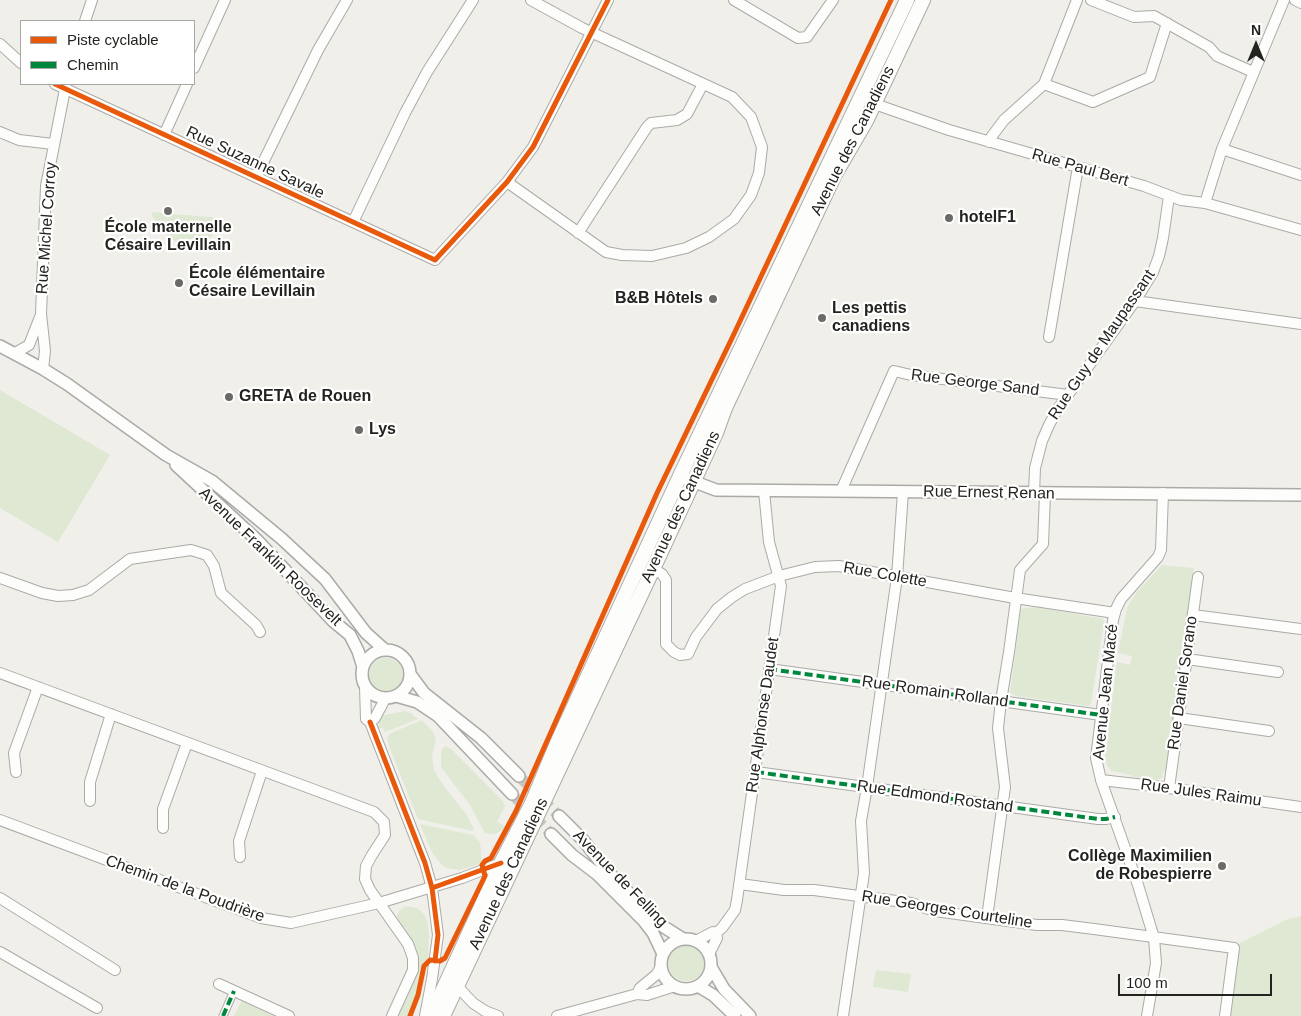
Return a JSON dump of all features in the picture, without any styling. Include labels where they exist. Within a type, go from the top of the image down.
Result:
[{"type":"main road","name":"Avenue des Canadiens","points":[[431,1016],[501,863],[532,802],[554,749],[680,476],[907,0]]},
{"type":"main road","name":"Avenue des Canadiens","points":[[443,1016],[653,569],[725,408],[834,176],[866,121],[923,0]]},
{"type":"street","points":[[85,20],[92,0]]},
{"type":"street","points":[[195,66],[225,0]]},
{"type":"street","points":[[256,177],[318,50],[347,0]]},
{"type":"street","points":[[353,222],[405,113],[427,72],[473,0]]},
{"type":"street","points":[[531,0],[592,32],[732,97],[751,117],[762,147],[759,173],[751,195],[734,219],[710,236],[686,248],[652,256],[622,255],[606,252],[507,182],[532,147],[592,32],[608,0]]},
{"type":"street","points":[[734,0],[747,3],[798,38],[807,37],[833,0]]},
{"type":"street","points":[[989,142],[1004,120],[1044,84],[1077,0]]},
{"type":"street","points":[[1091,0],[1134,17],[1154,16],[1209,46],[1217,56],[1253,72]]},
{"type":"street","points":[[1205,203],[1222,149],[1284,0]]},
{"type":"street","points":[[1296,0],[1301,2]]},
{"type":"street","points":[[1044,84],[1093,102],[1150,77],[1167,23]]},
{"type":"street","points":[[0,44],[20,62]]},
{"type":"street","points":[[578,233],[651,122],[677,120],[687,114],[703,84]]},
{"type":"street","name":"Rue Suzanne Savale","points":[[62,85],[164,135],[435,260],[507,182]]},
{"type":"street","name":"Rue Michel Corroy","points":[[43,369],[44,351],[41,314],[46,186],[62,85]]},
{"type":"street","points":[[164,135],[187,85]]},
{"type":"street","name":"Rue Paul Bert","points":[[860,98],[989,142],[1144,186],[1181,200],[1205,203],[1301,230]]},
{"type":"street","points":[[0,132],[19,140],[53,144]]},
{"type":"street","points":[[1222,149],[1301,175]]},
{"type":"street","points":[[1049,337],[1078,167]]},
{"type":"street","name":"Rue Guy de Maupassant","points":[[987,918],[1005,787],[998,728],[1015,598],[1020,570],[1043,544],[1035,468],[1042,441],[1057,410],[1135,301],[1153,272],[1159,256],[1169,196]]},
{"type":"street","points":[[1135,301],[1301,324]]},
{"type":"street","name":"Rue Michel Corroy","points":[[15,353],[29,345],[41,314]]},
{"type":"street","name":"Avenue Franklin Roosevelt","points":[[0,346],[67,384],[166,455],[212,481],[282,539],[325,579],[366,633],[385,650]]},
{"type":"street","name":"Rue George Sand","points":[[841,491],[894,371],[911,375],[1068,395]]},
{"type":"street","name":"Avenue Franklin Roosevelt","points":[[166,455],[193,483],[258,541],[333,621],[350,635],[358,650],[363,667]]},
{"type":"street","name":"Rue Ernest Renan","points":[[680,476],[716,490],[1301,495]]},
{"type":"street","name":"Rue Alphonse Daudet","points":[[696,941],[713,932],[716,933],[726,923],[735,910],[740,884],[781,586],[769,542],[764,491]]},
{"type":"street","points":[[843,1016],[864,873],[861,821],[868,787],[897,577],[902,492]]},
{"type":"street","name":"Avenue Jean Macé","points":[[1147,1016],[1156,963],[1154,938],[1115,816],[1101,780],[1096,758],[1115,613],[1121,599],[1158,557],[1161,550],[1163,494]]},
{"type":"street","points":[[0,578],[42,594],[73,595],[89,590],[130,559],[191,550],[207,556],[214,566],[221,594],[256,625],[260,632]]},
{"type":"street","name":"Rue Colette","points":[[653,569],[662,574],[666,580],[666,644],[680,655],[688,654],[696,637],[717,610],[745,589],[779,576],[815,567],[839,566],[1015,598],[1115,613]]},
{"type":"street","name":"Rue Daniel Sorano","points":[[1169,788],[1198,577]]},
{"type":"street","points":[[1193,615],[1301,629]]},
{"type":"street","points":[[370,722],[391,698],[408,686],[410,674],[408,664],[404,657],[397,652],[385,650],[371,655],[363,667],[362,679],[365,687],[366,718],[370,722],[425,863],[432,888],[438,935],[434,970],[425,1016]]},
{"type":"street","points":[[1187,659],[1278,672]]},
{"type":"street","name":"Rue Romain Rolland","points":[[769,669],[1102,715]]},
{"type":"street","points":[[0,673],[374,812],[384,822],[385,835],[366,866],[365,879],[379,903],[408,944],[413,958],[413,970],[392,1016]]},
{"type":"street","points":[[410,674],[424,693],[481,738],[519,776]]},
{"type":"street","points":[[16,772],[14,754],[38,687]]},
{"type":"street","points":[[365,687],[372,694],[417,702],[438,716],[512,794]]},
{"type":"street","points":[[90,801],[90,782],[111,714]]},
{"type":"street","points":[[1178,718],[1269,731]]},
{"type":"street","points":[[163,828],[163,809],[187,743]]},
{"type":"street","points":[[240,857],[239,841],[262,770]]},
{"type":"street","name":"Rue Edmond Rostand","points":[[756,772],[1098,819],[1115,816]]},
{"type":"street","name":"Rue Jules Raimu","points":[[1101,780],[1301,807]]},
{"type":"street","name":"Avenue de Felling","points":[[559,816],[583,840],[609,873],[633,897],[664,927],[683,939]]},
{"type":"street","name":"Chemin de la Poudrière","points":[[0,820],[269,920],[291,923],[379,903],[432,888],[501,863]]},
{"type":"street","name":"Avenue de Felling","points":[[551,834],[597,874],[643,920],[653,933],[663,954]]},
{"type":"street","name":"Rue Georges Courteline","points":[[740,884],[784,890],[814,890],[911,903],[935,911],[1037,925],[1070,926],[1234,948],[1225,1016]]},
{"type":"street","points":[[0,898],[116,970]]},
{"type":"street","name":"Rue Alphonse Daudet","points":[[709,954],[717,938],[716,933]]},
{"type":"street","points":[[637,994],[640,988],[657,974],[661,966],[663,954],[671,944],[683,939],[696,941],[704,946],[709,954],[711,967],[724,989],[750,1016]]},
{"type":"street","points":[[0,952],[97,1008]]},
{"type":"street","points":[[661,966],[666,978],[674,986]]},
{"type":"street","points":[[559,1016],[637,994],[644,996],[674,986],[684,988],[698,986],[708,976],[711,967]]},
{"type":"street","points":[[219,984],[289,1016]]},
{"type":"street","points":[[457,986],[473,1003],[485,1011],[498,1016]]},
{"type":"street","points":[[698,986],[713,995],[735,1016]]},
{"type":"street","points":[[223,1016],[234,991]]},
{"type":"green space","points":[[152,212],[219,218],[219,227],[210,238],[200,243],[181,243],[167,235],[152,216]]},
{"type":"green space","points":[[0,390],[110,455],[58,542],[0,508]]},
{"type":"green space","points":[[1162,565],[1194,568],[1167,772],[1163,771],[1162,778],[1156,780],[1112,771],[1107,766],[1105,756],[1117,662],[1130,665],[1132,656],[1118,653],[1127,608],[1136,593]]},
{"type":"green space","points":[[1037,607],[1103,619],[1091,704],[1089,706],[1016,696],[1010,693],[1021,609]]},
{"type":"green space","points":[[386,658],[393,659],[398,663],[402,668],[402,682],[398,687],[393,691],[386,692],[379,691],[374,687],[370,682],[369,675],[370,668],[374,663],[379,659]]},
{"type":"green space","points":[[405,711],[413,714],[418,719],[385,732],[383,728],[378,728],[380,716]]},
{"type":"green space","points":[[422,720],[436,738],[432,756],[434,770],[443,785],[466,814],[474,829],[473,831],[418,819],[387,737],[391,733]]},
{"type":"green space","points":[[446,746],[502,800],[505,806],[497,822],[505,826],[502,830],[495,834],[485,833],[470,805],[441,767],[441,752]]},
{"type":"green space","points":[[420,824],[473,835],[480,842],[482,863],[460,870],[447,868],[442,865],[433,854]]},
{"type":"green space","points":[[406,906],[417,908],[425,915],[428,923],[429,937],[428,958],[423,964],[418,989],[408,1016],[396,1016],[417,972],[397,915]]},
{"type":"green space","points":[[1301,916],[1301,1016],[1228,1016],[1238,944],[1286,920]]},
{"type":"green space","points":[[686,945],[693,946],[699,950],[703,956],[703,970],[699,976],[693,980],[686,981],[679,980],[673,976],[669,970],[668,963],[669,956],[673,950],[679,946]]},
{"type":"green space","points":[[876,970],[911,974],[908,992],[873,987]]},
{"type":"green space","points":[[242,1000],[274,1016],[234,1016]]},
{"type":"tunnel","points":[[519,776],[559,816]]},
{"type":"tunnel","points":[[512,794],[551,834]]},
{"type":"marked path","points":[[769,669],[1101,715]]},
{"type":"marked path","points":[[756,772],[1098,819],[1115,817]]},
{"type":"marked path","points":[[223,1016],[234,991]]},
{"type":"cycle path","points":[[57,85],[435,260],[507,182],[533,147],[608,0]]},
{"type":"cycle path","points":[[410,1016],[418,995],[424,966],[430,960],[440,961],[445,958],[485,876],[482,865],[491,858],[516,811],[657,493],[891,0]]},
{"type":"cycle path","points":[[370,722],[425,863],[432,888],[438,935],[435,961]]},
{"type":"cycle path","points":[[432,888],[501,863]]},
{"type":"place","name":"École maternelle Césaire Levillain","points":[[168,211]]},
{"type":"place","name":"hotelF1","points":[[949,218]]},
{"type":"place","name":"École élémentaire Césaire Levillain","points":[[179,283]]},
{"type":"place","name":"B&B Hôtels","points":[[713,299]]},
{"type":"place","name":"Les pettis canadiens","points":[[822,318]]},
{"type":"place","name":"GRETA de Rouen","points":[[229,397]]},
{"type":"place","name":"Lys","points":[[359,430]]},
{"type":"place","name":"Collège Maximilien de Robespierre","points":[[1222,866]]}]
